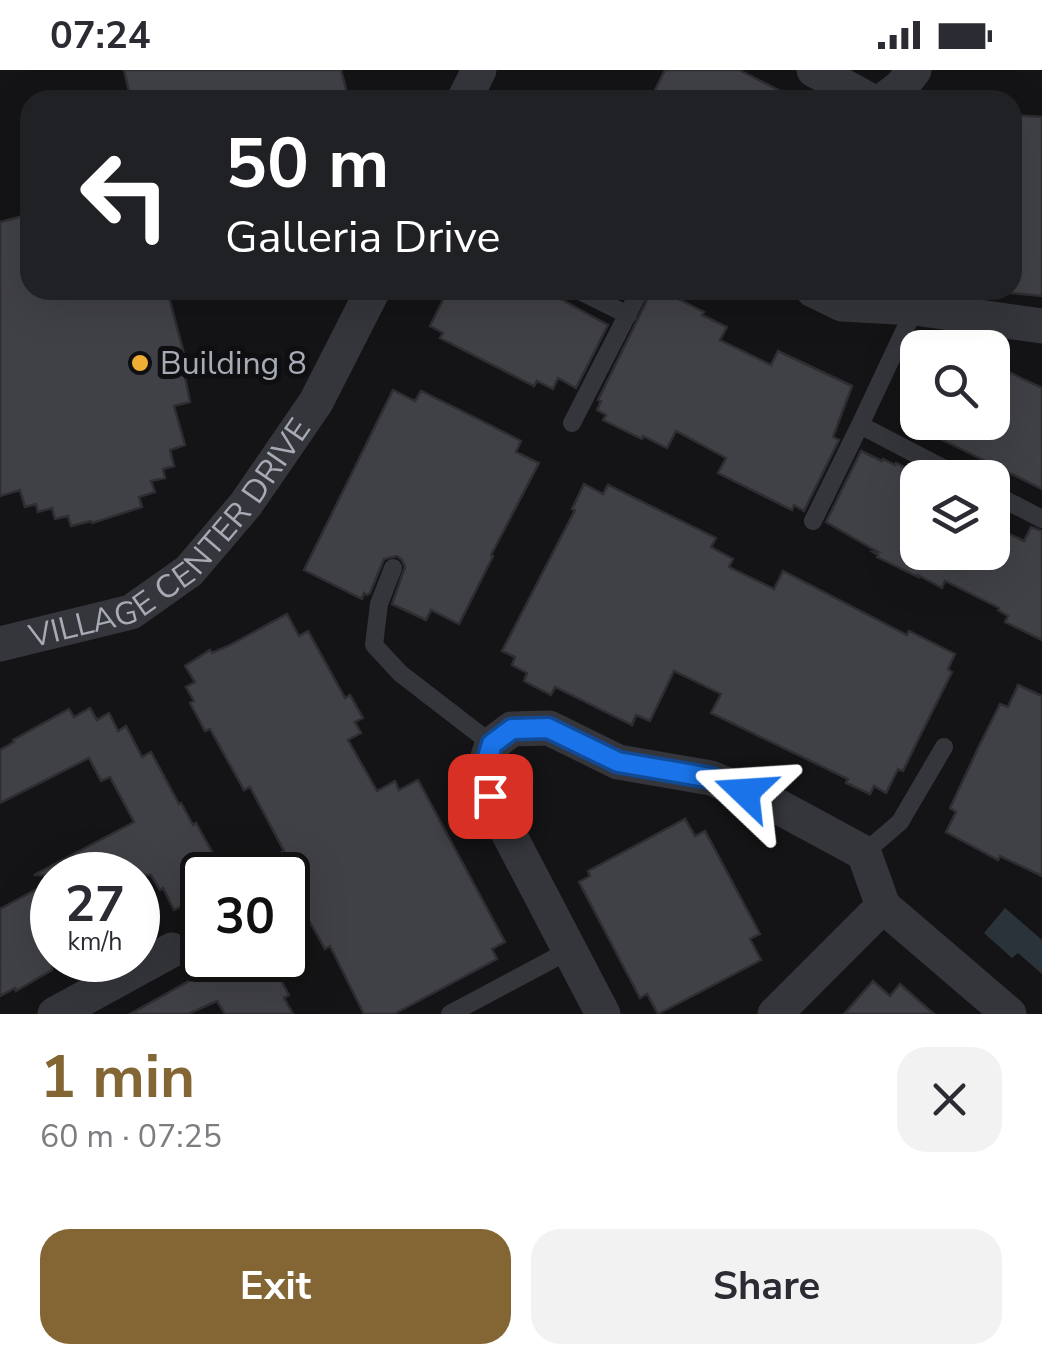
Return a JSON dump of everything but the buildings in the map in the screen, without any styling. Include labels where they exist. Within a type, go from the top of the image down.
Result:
[{"type":"street","points":[[814,70],[851,90]]},
{"type":"street","points":[[898,90],[914,70]]},
{"type":"street","name":"VILLAGE CENTER DRIVE","points":[[0,644],[131,612],[189,571],[246,504],[316,402],[368,300]]},
{"type":"street","points":[[834,300],[1042,326]]},
{"type":"street","points":[[603,1014],[490,796],[484,770],[492,744],[512,729],[548,728],[618,762],[711,778],[780,807],[864,853],[883,906],[1010,1014]]},
{"type":"street","points":[[775,1014],[883,906]]},
{"type":"street","points":[[55,1014],[172,950]]},
{"type":"lane","points":[[598,300],[628,315]]},
{"type":"lane","points":[[572,423],[635,300]]},
{"type":"lane","points":[[814,521],[915,308]]},
{"type":"lane","points":[[860,424],[928,460]]},
{"type":"lane","points":[[1010,503],[1042,519]]},
{"type":"lane","points":[[393,568],[378,604],[374,644],[400,674],[492,744]]},
{"type":"lane","points":[[864,853],[900,822],[944,747]]},
{"type":"lane","points":[[450,1014],[570,950]]},
{"type":"shaded area","points":[[1005,908],[1042,940],[1042,974],[1018,953],[1012,958],[984,933]]},
{"type":"place","name":"Building 8","points":[[140,363]]},
{"type":"route","points":[[490,796],[484,770],[492,744],[512,729],[548,728],[618,762],[711,778],[745,792]]}]
